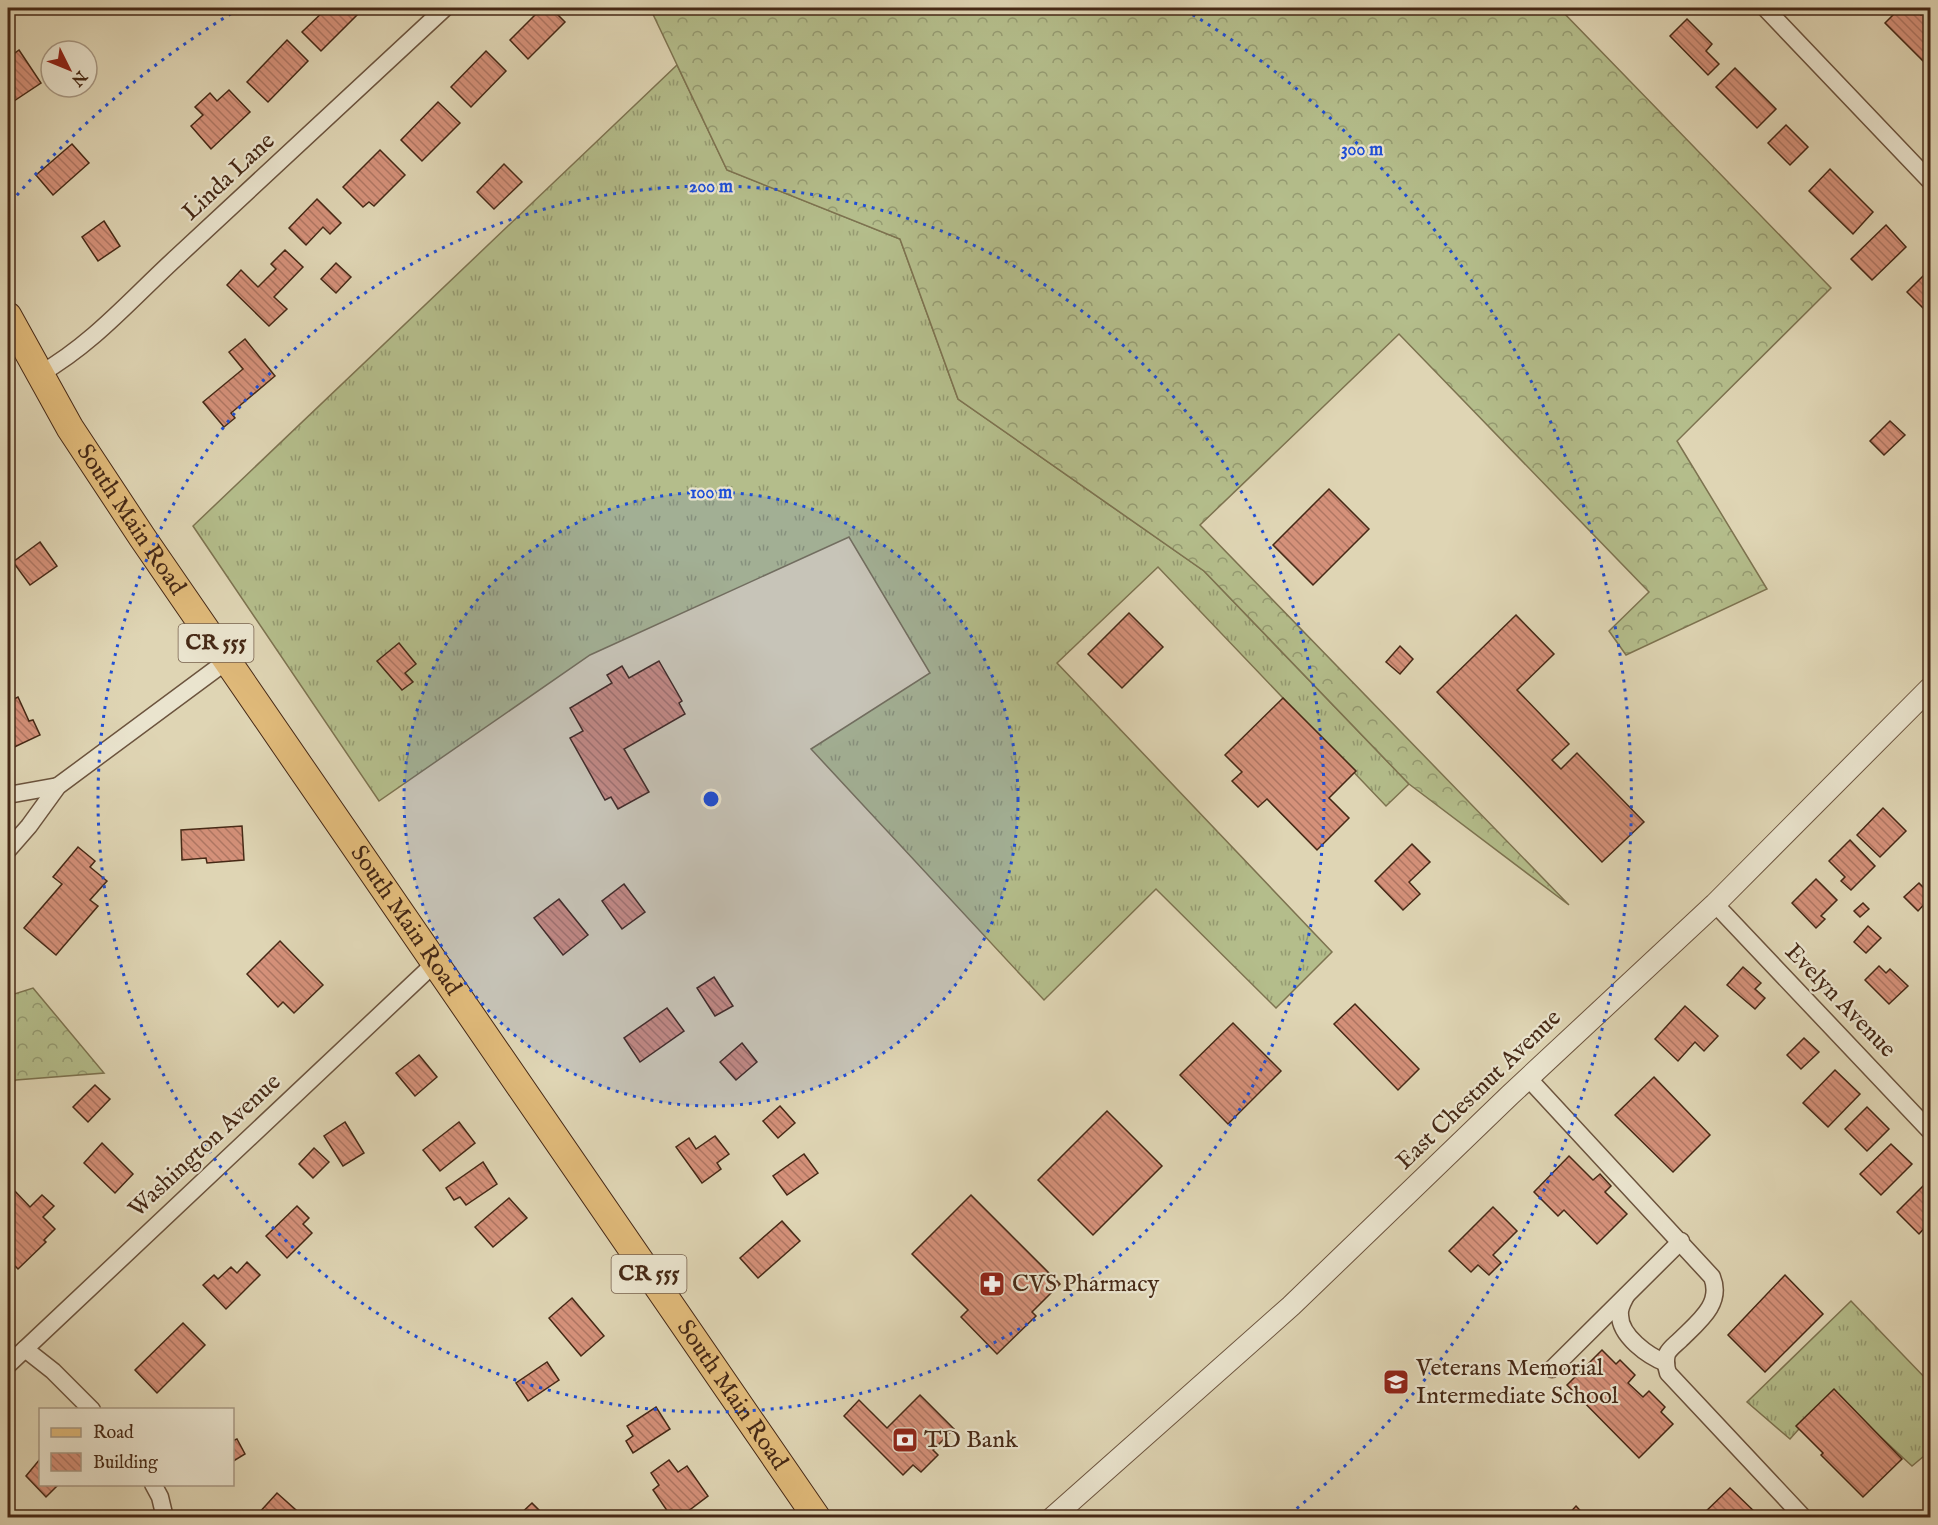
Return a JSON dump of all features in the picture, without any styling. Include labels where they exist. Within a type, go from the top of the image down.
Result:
[{"type":"main road","name":"South Main Road","points":[[8,316],[70,428],[142,537],[817,1518]]},
{"type":"street","name":"Linda Lane","points":[[40,374],[61,362],[92,338],[445,8]]},
{"type":"street","points":[[1765,8],[1930,181]]},
{"type":"street","points":[[8,850],[58,786],[228,660]]},
{"type":"street","name":"East Chestnut Avenue","points":[[1052,1518],[1291,1306],[1528,1078],[1714,904],[1930,688]]},
{"type":"street","points":[[8,795],[58,786]]},
{"type":"street","name":"Evelyn Avenue","points":[[1714,904],[1930,1131]]},
{"type":"street","name":"Washington Avenue","points":[[8,1365],[435,963]]},
{"type":"street","points":[[1528,1078],[1712,1276],[1716,1286],[1712,1306],[1670,1350],[1666,1363],[1668,1373],[1804,1518]]},
{"type":"street","points":[[1551,1370],[1681,1241]]},
{"type":"street","points":[[1627,1294],[1620,1312],[1624,1329],[1652,1357],[1666,1363]]},
{"type":"street","points":[[25,1349],[53,1371],[90,1408]]},
{"type":"street","points":[[154,1486],[160,1497],[165,1518]]},
{"type":"green space","points":[[650,8],[1559,8],[1831,288],[1677,441],[1767,589],[1626,655],[1609,631],[1649,592],[1399,334],[1200,525],[1569,905],[1409,784],[1204,571],[958,399],[900,239],[727,170]]},
{"type":"green space","points":[[677,65],[727,170],[900,239],[958,399],[1204,571],[1409,784],[1386,806],[1158,567],[1057,663],[1332,952],[1276,1008],[1156,889],[1044,1000],[811,749],[930,673],[849,537],[590,655],[379,801],[193,526]]},
{"type":"green space","points":[[33,988],[104,1073],[16,1080],[8,1086],[8,996]]},
{"type":"green space","points":[[1851,1301],[1930,1383],[1930,1451],[1912,1466],[1832,1392],[1790,1439],[1747,1402]]},
{"type":"building","points":[[327,8],[355,8],[360,12],[321,51],[302,32]]},
{"type":"building","points":[[542,8],[551,8],[565,22],[528,59],[510,40]]},
{"type":"building","points":[[1900,8],[1914,8],[1921,15],[1927,9],[1930,12],[1930,58],[1925,63],[1885,23]]},
{"type":"building","points":[[1687,19],[1712,44],[1706,51],[1719,64],[1708,75],[1670,36]]},
{"type":"building","points":[[287,40],[308,61],[268,102],[247,82]]},
{"type":"building","points":[[19,50],[39,80],[39,84],[11,103],[8,97],[8,58]]},
{"type":"building","points":[[486,51],[506,71],[471,107],[451,87]]},
{"type":"building","points":[[1735,68],[1776,109],[1757,128],[1716,87]]},
{"type":"building","points":[[229,90],[250,112],[211,149],[191,126],[203,115],[195,107],[210,93],[217,101]]},
{"type":"building","points":[[438,102],[460,123],[422,161],[401,140]]},
{"type":"building","points":[[1786,125],[1808,147],[1790,165],[1768,143]]},
{"type":"building","points":[[72,144],[89,163],[53,195],[36,175]]},
{"type":"building","points":[[380,150],[405,175],[374,206],[369,202],[363,207],[343,187]]},
{"type":"building","points":[[504,164],[522,182],[494,209],[477,192]]},
{"type":"building","points":[[1830,169],[1873,212],[1853,234],[1809,191]]},
{"type":"building","points":[[317,199],[341,223],[330,234],[323,227],[306,245],[289,228]]},
{"type":"building","points":[[104,221],[120,246],[98,261],[82,237]]},
{"type":"building","points":[[1886,225],[1906,247],[1872,280],[1851,259]]},
{"type":"building","points":[[285,250],[303,267],[274,297],[287,309],[269,326],[227,285],[241,270],[258,287],[276,269],[271,264]]},
{"type":"building","points":[[336,263],[351,277],[336,293],[321,279]]},
{"type":"building","points":[[1926,273],[1930,277],[1930,315],[1907,292]]},
{"type":"building","points":[[245,339],[275,376],[231,413],[235,418],[224,427],[203,402],[243,369],[229,352]]},
{"type":"building","points":[[1890,421],[1905,435],[1884,455],[1870,441]]},
{"type":"building","points":[[1329,489],[1369,529],[1313,585],[1273,545]]},
{"type":"building","points":[[40,542],[57,566],[30,585],[13,562]]},
{"type":"building","points":[[1129,613],[1163,647],[1122,688],[1088,654]]},
{"type":"building","points":[[1516,615],[1554,654],[1517,690],[1569,744],[1552,760],[1561,769],[1577,753],[1644,822],[1602,862],[1437,692]]},
{"type":"building","points":[[399,643],[416,664],[405,673],[413,682],[402,690],[377,661]]},
{"type":"building","points":[[1400,646],[1413,659],[1400,674],[1386,662]]},
{"type":"building","points":[[659,661],[682,701],[679,703],[685,714],[624,749],[649,792],[618,809],[611,797],[605,800],[570,738],[583,731],[570,708],[612,683],[607,675],[622,666],[629,678]]},
{"type":"building","points":[[18,697],[29,721],[33,720],[40,735],[8,750],[8,702]]},
{"type":"building","points":[[1283,698],[1356,771],[1329,798],[1349,818],[1317,850],[1267,799],[1258,807],[1232,781],[1242,772],[1225,755]]},
{"type":"building","points":[[1883,808],[1906,831],[1880,857],[1857,835]]},
{"type":"building","points":[[242,826],[244,860],[207,863],[206,858],[182,860],[181,830]]},
{"type":"building","points":[[1850,840],[1875,866],[1851,890],[1841,881],[1845,877],[1829,861]]},
{"type":"building","points":[[1412,844],[1430,862],[1409,882],[1420,894],[1403,910],[1375,881]]},
{"type":"building","points":[[78,847],[95,861],[90,867],[107,881],[90,900],[98,906],[56,955],[24,928],[62,884],[53,877]]},
{"type":"building","points":[[1816,879],[1837,900],[1821,916],[1825,919],[1816,928],[1792,903]]},
{"type":"building","points":[[1919,883],[1930,894],[1930,898],[1918,911],[1904,897]]},
{"type":"building","points":[[624,884],[645,912],[622,929],[602,901]]},
{"type":"building","points":[[559,899],[588,935],[563,955],[534,918]]},
{"type":"building","points":[[1863,903],[1869,909],[1860,917],[1854,911]]},
{"type":"building","points":[[1868,926],[1881,938],[1866,953],[1854,942]]},
{"type":"building","points":[[280,941],[323,985],[294,1013],[283,1002],[278,1007],[247,974]]},
{"type":"building","points":[[1879,966],[1886,973],[1890,969],[1908,986],[1889,1004],[1865,980]]},
{"type":"building","points":[[1743,967],[1761,983],[1755,989],[1765,998],[1755,1009],[1727,985]]},
{"type":"building","points":[[714,977],[733,1006],[715,1016],[697,988]]},
{"type":"building","points":[[1355,1004],[1419,1069],[1398,1090],[1334,1024]]},
{"type":"building","points":[[1685,1006],[1718,1036],[1704,1051],[1695,1042],[1678,1061],[1655,1039]]},
{"type":"building","points":[[667,1008],[684,1031],[640,1062],[624,1038]]},
{"type":"building","points":[[1233,1023],[1281,1071],[1228,1124],[1180,1075]]},
{"type":"building","points":[[1804,1038],[1819,1052],[1801,1069],[1787,1055]]},
{"type":"building","points":[[742,1043],[757,1062],[736,1080],[720,1062]]},
{"type":"building","points":[[419,1055],[437,1077],[415,1096],[396,1073]]},
{"type":"building","points":[[1835,1070],[1860,1094],[1828,1127],[1803,1103]]},
{"type":"building","points":[[1654,1077],[1710,1135],[1673,1172],[1615,1115]]},
{"type":"building","points":[[95,1085],[110,1099],[88,1122],[73,1107]]},
{"type":"building","points":[[780,1106],[795,1123],[778,1138],[763,1121]]},
{"type":"building","points":[[1867,1107],[1889,1129],[1867,1151],[1845,1129]]},
{"type":"building","points":[[1107,1111],[1162,1166],[1093,1235],[1038,1180]]},
{"type":"building","points":[[345,1122],[364,1153],[343,1166],[324,1136]]},
{"type":"building","points":[[459,1122],[475,1143],[440,1171],[423,1150]]},
{"type":"building","points":[[715,1136],[729,1154],[717,1163],[721,1169],[702,1183],[676,1147],[689,1138],[696,1149]]},
{"type":"building","points":[[102,1143],[133,1174],[115,1193],[84,1163]]},
{"type":"building","points":[[1891,1144],[1912,1164],[1881,1195],[1860,1174]]},
{"type":"building","points":[[314,1148],[329,1162],[313,1178],[299,1164]]},
{"type":"building","points":[[804,1154],[818,1173],[787,1195],[773,1176]]},
{"type":"building","points":[[1569,1156],[1593,1180],[1600,1174],[1611,1186],[1605,1192],[1627,1214],[1597,1244],[1564,1210],[1558,1216],[1534,1192]]},
{"type":"building","points":[[483,1162],[497,1184],[466,1205],[460,1197],[454,1200],[446,1188]]},
{"type":"building","points":[[1926,1183],[1930,1187],[1930,1222],[1919,1234],[1897,1212]]},
{"type":"building","points":[[12,1188],[30,1207],[42,1195],[54,1206],[43,1217],[55,1229],[44,1240],[46,1242],[18,1269],[8,1259],[8,1192]]},
{"type":"building","points":[[971,1195],[1060,1284],[1032,1312],[1036,1316],[997,1354],[961,1317],[968,1310],[912,1254]]},
{"type":"building","points":[[509,1198],[527,1218],[493,1247],[475,1227]]},
{"type":"building","points":[[297,1206],[309,1218],[303,1224],[312,1233],[287,1258],[266,1236]]},
{"type":"building","points":[[1493,1207],[1517,1231],[1493,1255],[1501,1263],[1489,1275],[1478,1265],[1471,1272],[1449,1251]]},
{"type":"building","points":[[782,1221],[800,1241],[758,1278],[740,1258]]},
{"type":"building","points":[[247,1262],[260,1275],[226,1309],[203,1285],[214,1275],[218,1279],[231,1267],[237,1273]]},
{"type":"building","points":[[1785,1275],[1823,1314],[1765,1372],[1728,1335]]},
{"type":"building","points":[[572,1298],[604,1336],[581,1356],[549,1318]]},
{"type":"building","points":[[183,1323],[205,1345],[157,1393],[135,1370]]},
{"type":"building","points":[[1602,1350],[1616,1364],[1620,1360],[1635,1375],[1628,1383],[1643,1397],[1649,1391],[1665,1407],[1661,1412],[1673,1424],[1639,1458],[1567,1385]]},
{"type":"building","points":[[547,1362],[559,1380],[528,1401],[516,1383]]},
{"type":"building","points":[[1834,1389],[1902,1459],[1863,1497],[1796,1426]]},
{"type":"building","name":"TD Bank","points":[[920,1395],[954,1429],[933,1450],[938,1455],[921,1472],[913,1465],[903,1475],[844,1416],[859,1400],[887,1428]]},
{"type":"building","points":[[656,1407],[670,1429],[633,1453],[626,1441],[633,1436],[627,1426]]},
{"type":"building","points":[[237,1439],[245,1454],[234,1461],[234,1440]]},
{"type":"building","points":[[39,1460],[39,1486],[57,1486],[46,1497],[26,1476]]},
{"type":"building","points":[[669,1460],[678,1472],[687,1466],[708,1496],[679,1518],[672,1518],[653,1490],[659,1485],[651,1473]]},
{"type":"building","points":[[1730,1488],[1759,1516],[1764,1511],[1771,1518],[1703,1518],[1701,1516]]},
{"type":"building","points":[[277,1493],[305,1518],[263,1518],[258,1514]]},
{"type":"building","points":[[532,1503],[544,1515],[541,1518],[516,1518]]},
{"type":"building","points":[[1576,1506],[1587,1518],[1565,1518]]},
{"type":"building","points":[[113,1511],[116,1518],[95,1518]]},
{"type":"place","name":"CVS Pharmacy","points":[[992,1284]]},
{"type":"place","name":"Veterans Memorial Intermediate School","points":[[1396,1382]]},
{"type":"place","name":"TD Bank","points":[[905,1440]]}]
